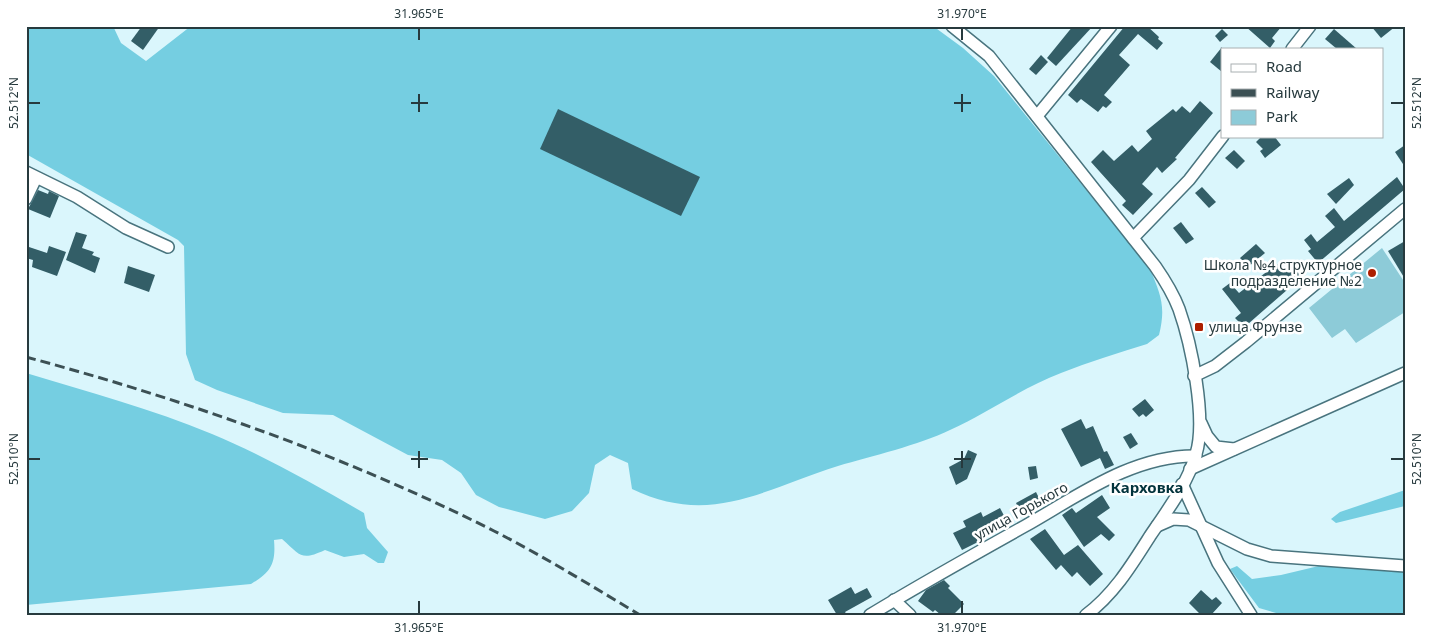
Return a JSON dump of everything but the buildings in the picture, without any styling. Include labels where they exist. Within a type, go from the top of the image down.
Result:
[{"type":"street","points":[[952,26],[989,56],[1038,116],[1165,281],[1178,308],[1194,376],[1201,422],[1207,436],[1216,447],[1236,449]]},
{"type":"street","points":[[1038,116],[1111,26]]},
{"type":"street","points":[[1293,48],[1310,26]]},
{"type":"street","points":[[1133,238],[1189,180],[1221,138]]},
{"type":"street","points":[[26,199],[31,175],[76,197],[143,237],[168,247]]},
{"type":"street","points":[[1194,376],[1215,366],[1279,316],[1405,209]]},
{"type":"street","points":[[1190,469],[1405,373]]},
{"type":"street","points":[[1086,615],[1108,596],[1122,580],[1157,526],[1196,456],[1201,422]]},
{"type":"street","name":"улица Горького","points":[[870,615],[1126,471],[1175,456],[1196,456]]},
{"type":"street","points":[[1182,484],[1200,526],[1230,584],[1250,615]]},
{"type":"street","points":[[1157,526],[1165,521],[1182,519],[1247,549],[1271,556],[1405,566]]},
{"type":"street","points":[[894,600],[910,615]]},
{"type":"green space","points":[[1382,248],[1405,283],[1405,312],[1356,343],[1345,329],[1332,338],[1309,308]]},
{"type":"shaded area","points":[[26,26],[113,26],[121,43],[146,61],[191,26],[933,26],[963,48],[994,76],[1150,269],[1161,301],[1162,317],[1159,335],[1147,344],[1082,365],[1047,379],[938,435],[737,500],[687,505],[660,500],[632,489],[628,463],[610,455],[595,465],[589,493],[572,511],[545,519],[499,507],[476,495],[461,473],[442,460],[408,455],[333,415],[283,413],[217,390],[195,380],[186,354],[184,246],[178,240],[26,154]]},
{"type":"shaded area","points":[[26,373],[120,401],[189,425],[232,443],[289,471],[364,513],[367,528],[388,552],[384,563],[378,563],[364,554],[344,557],[325,550],[306,556],[298,553],[282,539],[274,540],[273,561],[268,571],[251,584],[26,605]]},
{"type":"shaded area","points":[[1405,490],[1405,506],[1336,523],[1331,519],[1340,512]]},
{"type":"shaded area","points":[[1323,565],[1405,569],[1405,615],[1283,615],[1259,608],[1230,569],[1237,566],[1252,579],[1281,575]]},
{"type":"railway","points":[[26,357],[197,408],[364,471],[494,531],[640,615]]},
{"type":"place","name":"Школа №4 структурное подразделение №2","points":[[1372,273]]},
{"type":"place","name":"улица Фрунзе","points":[[1199,327]]},
{"type":"district","name":"Карховка","points":[[1147,488]]}]
